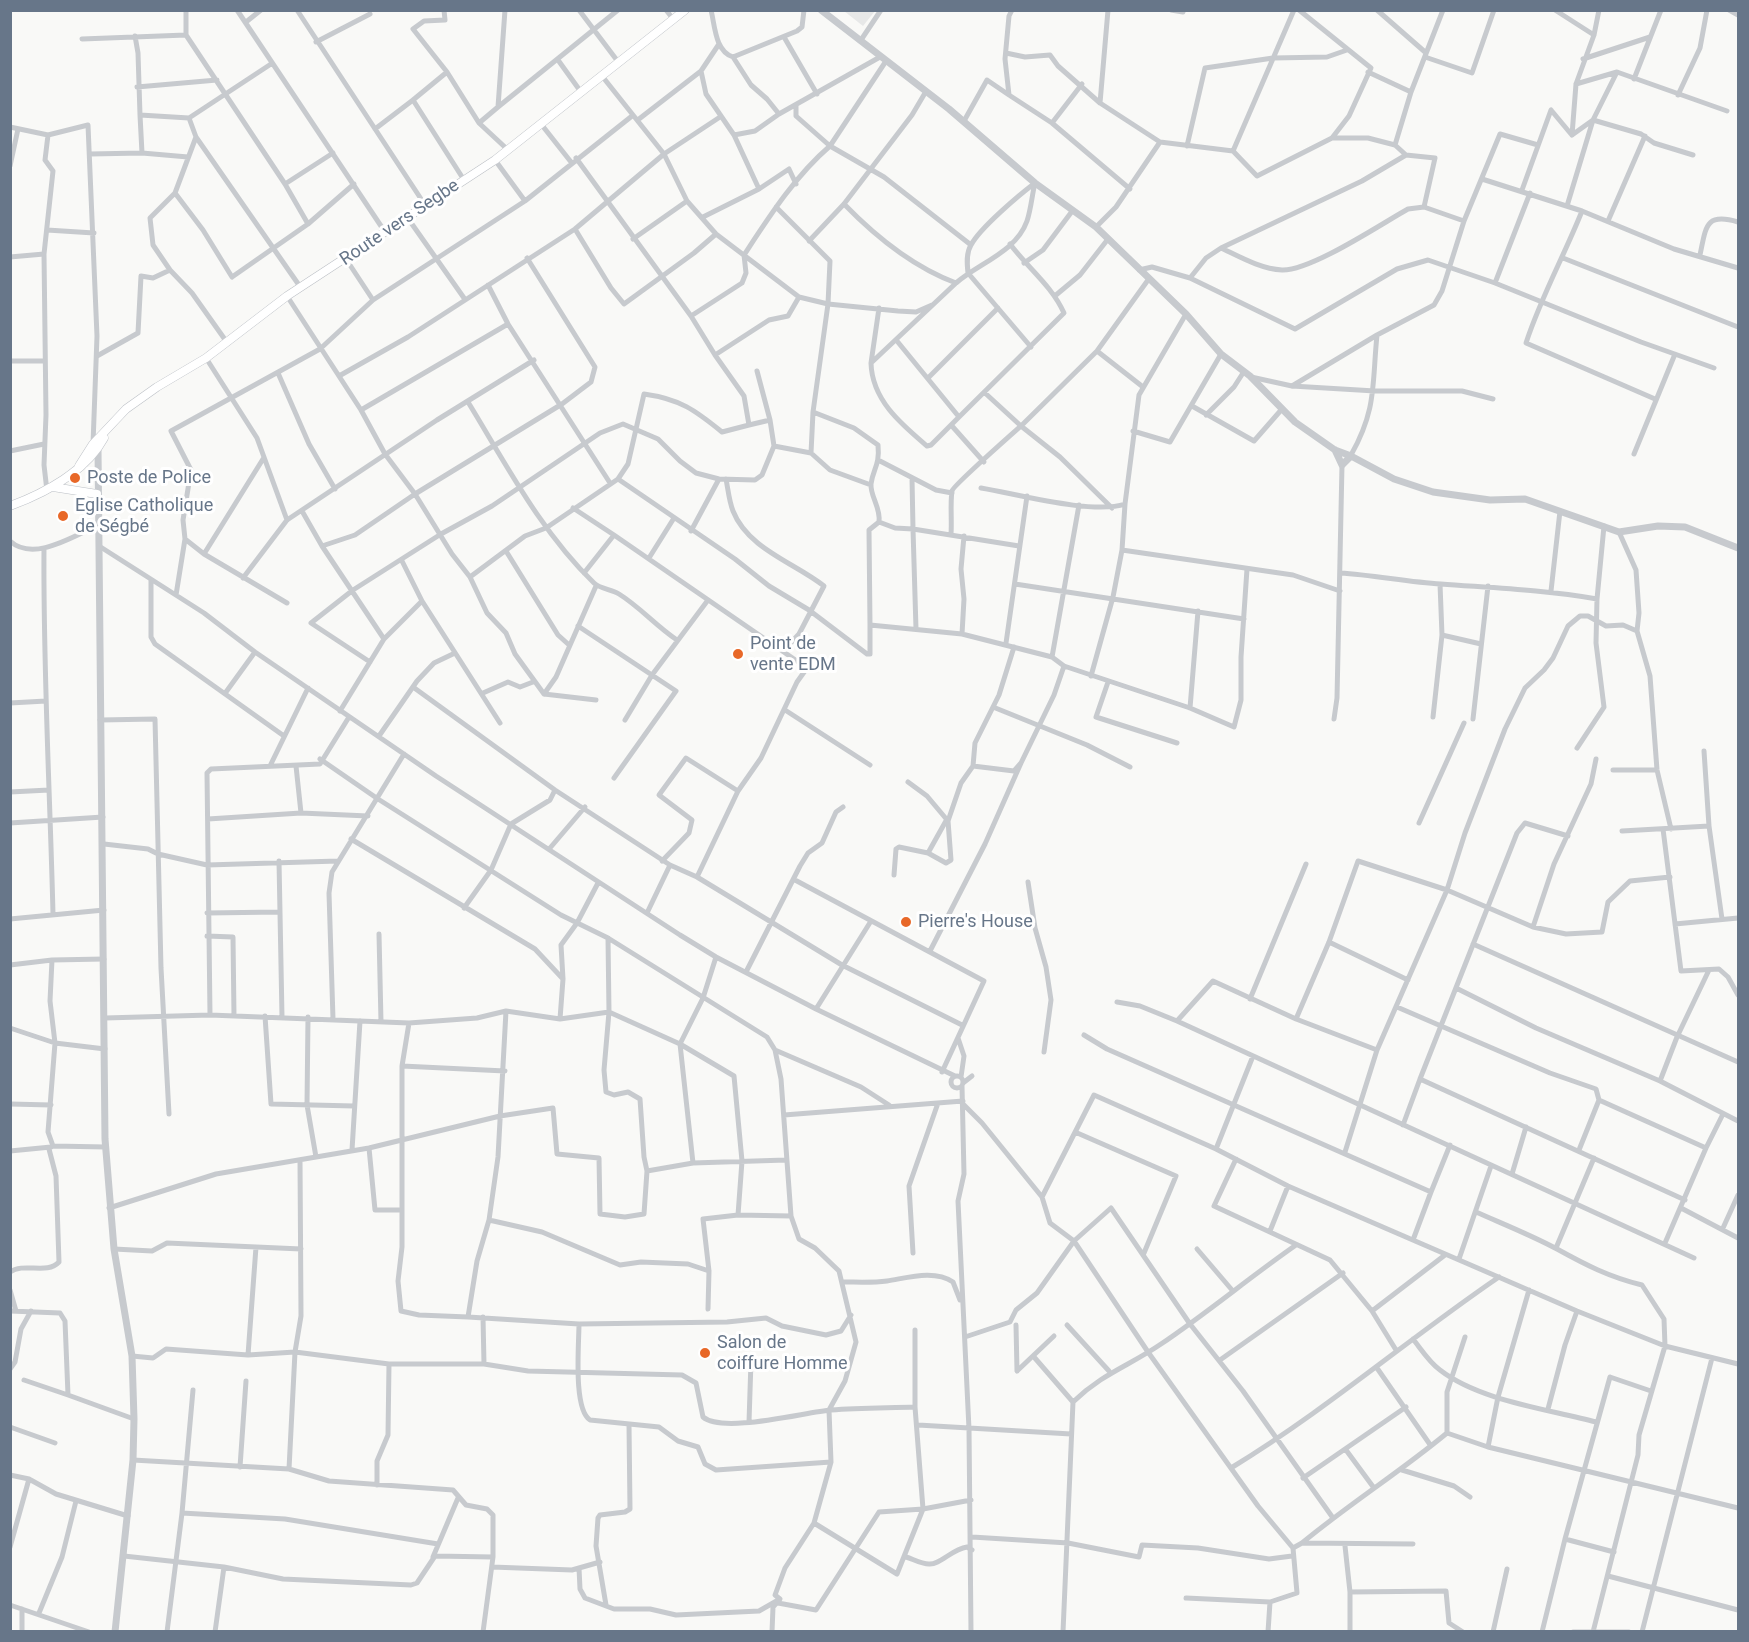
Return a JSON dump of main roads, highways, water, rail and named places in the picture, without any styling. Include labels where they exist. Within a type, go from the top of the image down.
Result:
[{"type":"main road","name":"Route vers Segbe","points":[[10,506],[50,489],[79,466],[126,409],[157,387],[206,358],[287,296],[495,160],[685,10]]},
{"type":"main road","points":[[50,489],[97,494]]},
{"type":"place","name":"Poste de Police","points":[[75,478]]},
{"type":"place","name":"Eglise Catholique de Ségbé","points":[[63,516]]},
{"type":"place","name":"Point de vente EDM","points":[[738,654]]},
{"type":"place","name":"Pierre's House","points":[[906,922]]},
{"type":"place","name":"Salon de coiffure Homme","points":[[705,1353]]}]
